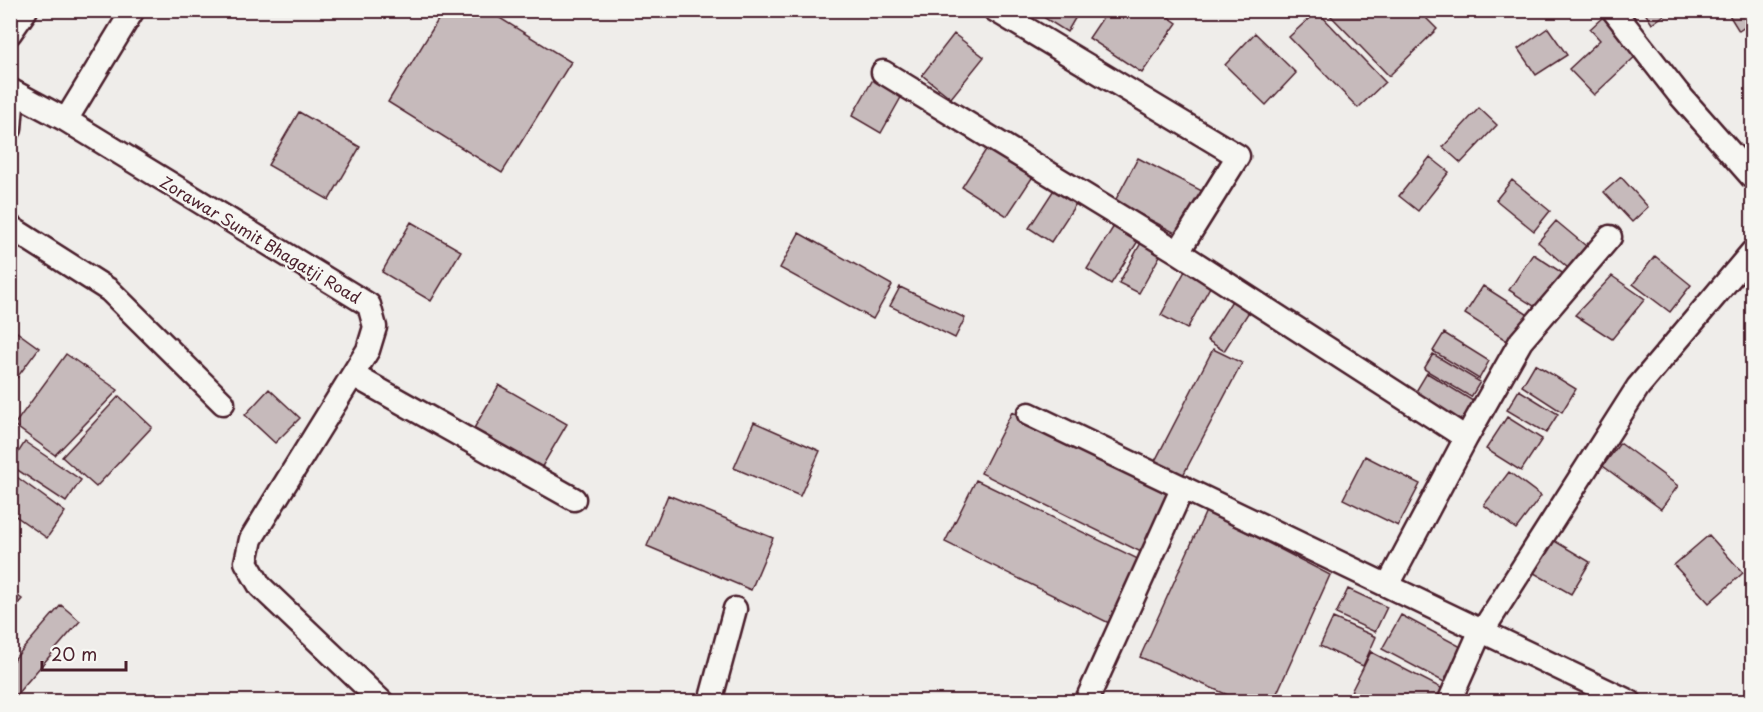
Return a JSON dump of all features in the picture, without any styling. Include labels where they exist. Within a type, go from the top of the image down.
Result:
[{"type":"street","points":[[10,33],[26,10]]},
{"type":"street","points":[[66,120],[133,10]]},
{"type":"street","points":[[995,10],[1238,156],[1178,252]]},
{"type":"street","points":[[1613,10],[1678,93],[1752,177]]},
{"type":"street","points":[[883,72],[1178,252],[1466,438]]},
{"type":"street","points":[[10,129],[12,91]]},
{"type":"street","name":"Zorawar Sumit Bhagatji Road","points":[[12,91],[66,120],[369,305],[375,327],[368,350],[251,539],[246,562],[260,586],[382,702]]},
{"type":"street","points":[[10,227],[109,290],[224,403]]},
{"type":"street","points":[[1388,585],[1466,438],[1521,341],[1610,237]]},
{"type":"street","points":[[1449,702],[1481,630],[1638,387],[1752,252]]},
{"type":"street","points":[[352,375],[574,499]]},
{"type":"street","points":[[1029,414],[1630,702]]},
{"type":"street","points":[[1086,702],[1183,487]]},
{"type":"street","points":[[710,702],[735,609]]},
{"type":"building","points":[[444,10],[487,10],[571,62],[502,173],[388,102]]},
{"type":"building","points":[[1032,10],[1080,10],[1067,32]]},
{"type":"building","points":[[1108,10],[1158,10],[1177,23],[1142,73],[1089,38]]},
{"type":"building","points":[[1335,10],[1418,10],[1437,29],[1389,76],[1330,15]]},
{"type":"building","points":[[1643,10],[1671,10],[1652,24]]},
{"type":"building","points":[[1726,10],[1752,10],[1752,22],[1739,31]]},
{"type":"building","points":[[1317,11],[1385,82],[1358,108],[1289,37]]},
{"type":"building","points":[[1604,16],[1639,53],[1594,95],[1569,69],[1600,40],[1590,29]]},
{"type":"building","points":[[1548,28],[1567,55],[1536,75],[1518,49]]},
{"type":"building","points":[[1255,33],[1296,73],[1266,105],[1225,65]]},
{"type":"building","points":[[954,34],[984,57],[951,98],[922,75]]},
{"type":"building","points":[[875,76],[904,92],[881,133],[852,116]]},
{"type":"building","points":[[1479,108],[1497,125],[1461,163],[1443,147]]},
{"type":"building","points":[[299,112],[360,147],[329,200],[268,165]]},
{"type":"building","points":[[989,145],[1034,175],[1007,216],[962,187]]},
{"type":"building","points":[[1430,157],[1449,172],[1418,211],[1399,196]]},
{"type":"building","points":[[1138,158],[1202,191],[1179,235],[1115,201]]},
{"type":"building","points":[[1621,177],[1648,207],[1632,222],[1604,192]]},
{"type":"building","points":[[1512,180],[1550,211],[1534,231],[1496,200]]},
{"type":"building","points":[[1057,185],[1079,199],[1051,242],[1029,228]]},
{"type":"building","points":[[1556,221],[1586,246],[1568,268],[1538,242]]},
{"type":"building","points":[[411,222],[461,251],[431,301],[382,272]]},
{"type":"building","points":[[1114,226],[1138,241],[1111,284],[1087,269]]},
{"type":"building","points":[[799,233],[892,285],[873,319],[780,268]]},
{"type":"building","points":[[1142,241],[1162,252],[1139,293],[1119,283]]},
{"type":"building","points":[[1533,254],[1567,276],[1543,312],[1509,290]]},
{"type":"building","points":[[1655,256],[1691,285],[1670,312],[1633,284]]},
{"type":"building","points":[[1185,271],[1211,285],[1187,329],[1161,315]]},
{"type":"building","points":[[1612,276],[1645,299],[1612,339],[1575,315]]},
{"type":"building","points":[[1483,286],[1530,316],[1512,344],[1465,314]]},
{"type":"building","points":[[900,287],[965,318],[955,338],[890,306]]},
{"type":"building","points":[[1235,296],[1252,307],[1224,351],[1207,340]]},
{"type":"building","points":[[10,327],[39,348],[10,387]]},
{"type":"building","points":[[1444,333],[1489,361],[1479,379],[1433,351]]},
{"type":"building","points":[[1213,349],[1242,363],[1181,479],[1153,465]]},
{"type":"building","points":[[66,354],[118,390],[55,455],[14,425]]},
{"type":"building","points":[[1433,354],[1480,382],[1471,397],[1424,369]]},
{"type":"building","points":[[1535,364],[1576,389],[1562,412],[1522,386]]},
{"type":"building","points":[[1427,373],[1473,401],[1459,426],[1412,398]]},
{"type":"building","points":[[499,385],[567,424],[540,470],[473,430]]},
{"type":"building","points":[[269,389],[300,418],[275,443],[245,415]]},
{"type":"building","points":[[1519,390],[1558,414],[1546,433],[1507,410]]},
{"type":"building","points":[[119,396],[152,427],[96,487],[62,457]]},
{"type":"building","points":[[1012,412],[1173,491],[1143,553],[981,473]]},
{"type":"building","points":[[1507,417],[1542,439],[1521,471],[1486,449]]},
{"type":"building","points":[[754,422],[820,451],[800,496],[734,468]]},
{"type":"building","points":[[25,442],[81,480],[66,502],[10,465]]},
{"type":"building","points":[[1620,443],[1678,486],[1661,509],[1603,466]]},
{"type":"building","points":[[1365,456],[1420,484],[1398,526],[1343,499]]},
{"type":"building","points":[[10,472],[65,512],[47,538],[10,512]]},
{"type":"building","points":[[1509,472],[1541,496],[1516,529],[1484,505]]},
{"type":"building","points":[[976,480],[1140,560],[1109,623],[945,542]]},
{"type":"building","points":[[668,495],[773,538],[751,590],[647,546]]},
{"type":"building","points":[[1206,511],[1330,575],[1273,702],[1244,702],[1140,657]]},
{"type":"building","points":[[1709,535],[1743,573],[1709,603],[1674,565]]},
{"type":"building","points":[[1553,540],[1590,562],[1571,594],[1534,573]]},
{"type":"building","points":[[1348,589],[1387,607],[1375,632],[1336,614]]},
{"type":"building","points":[[10,590],[22,599],[10,613]]},
{"type":"building","points":[[61,605],[80,621],[10,702],[10,664]]},
{"type":"building","points":[[1401,615],[1465,649],[1446,683],[1382,649]]},
{"type":"building","points":[[1333,618],[1376,637],[1363,666],[1320,646]]},
{"type":"building","points":[[1371,652],[1447,691],[1441,702],[1354,702],[1348,698]]}]
